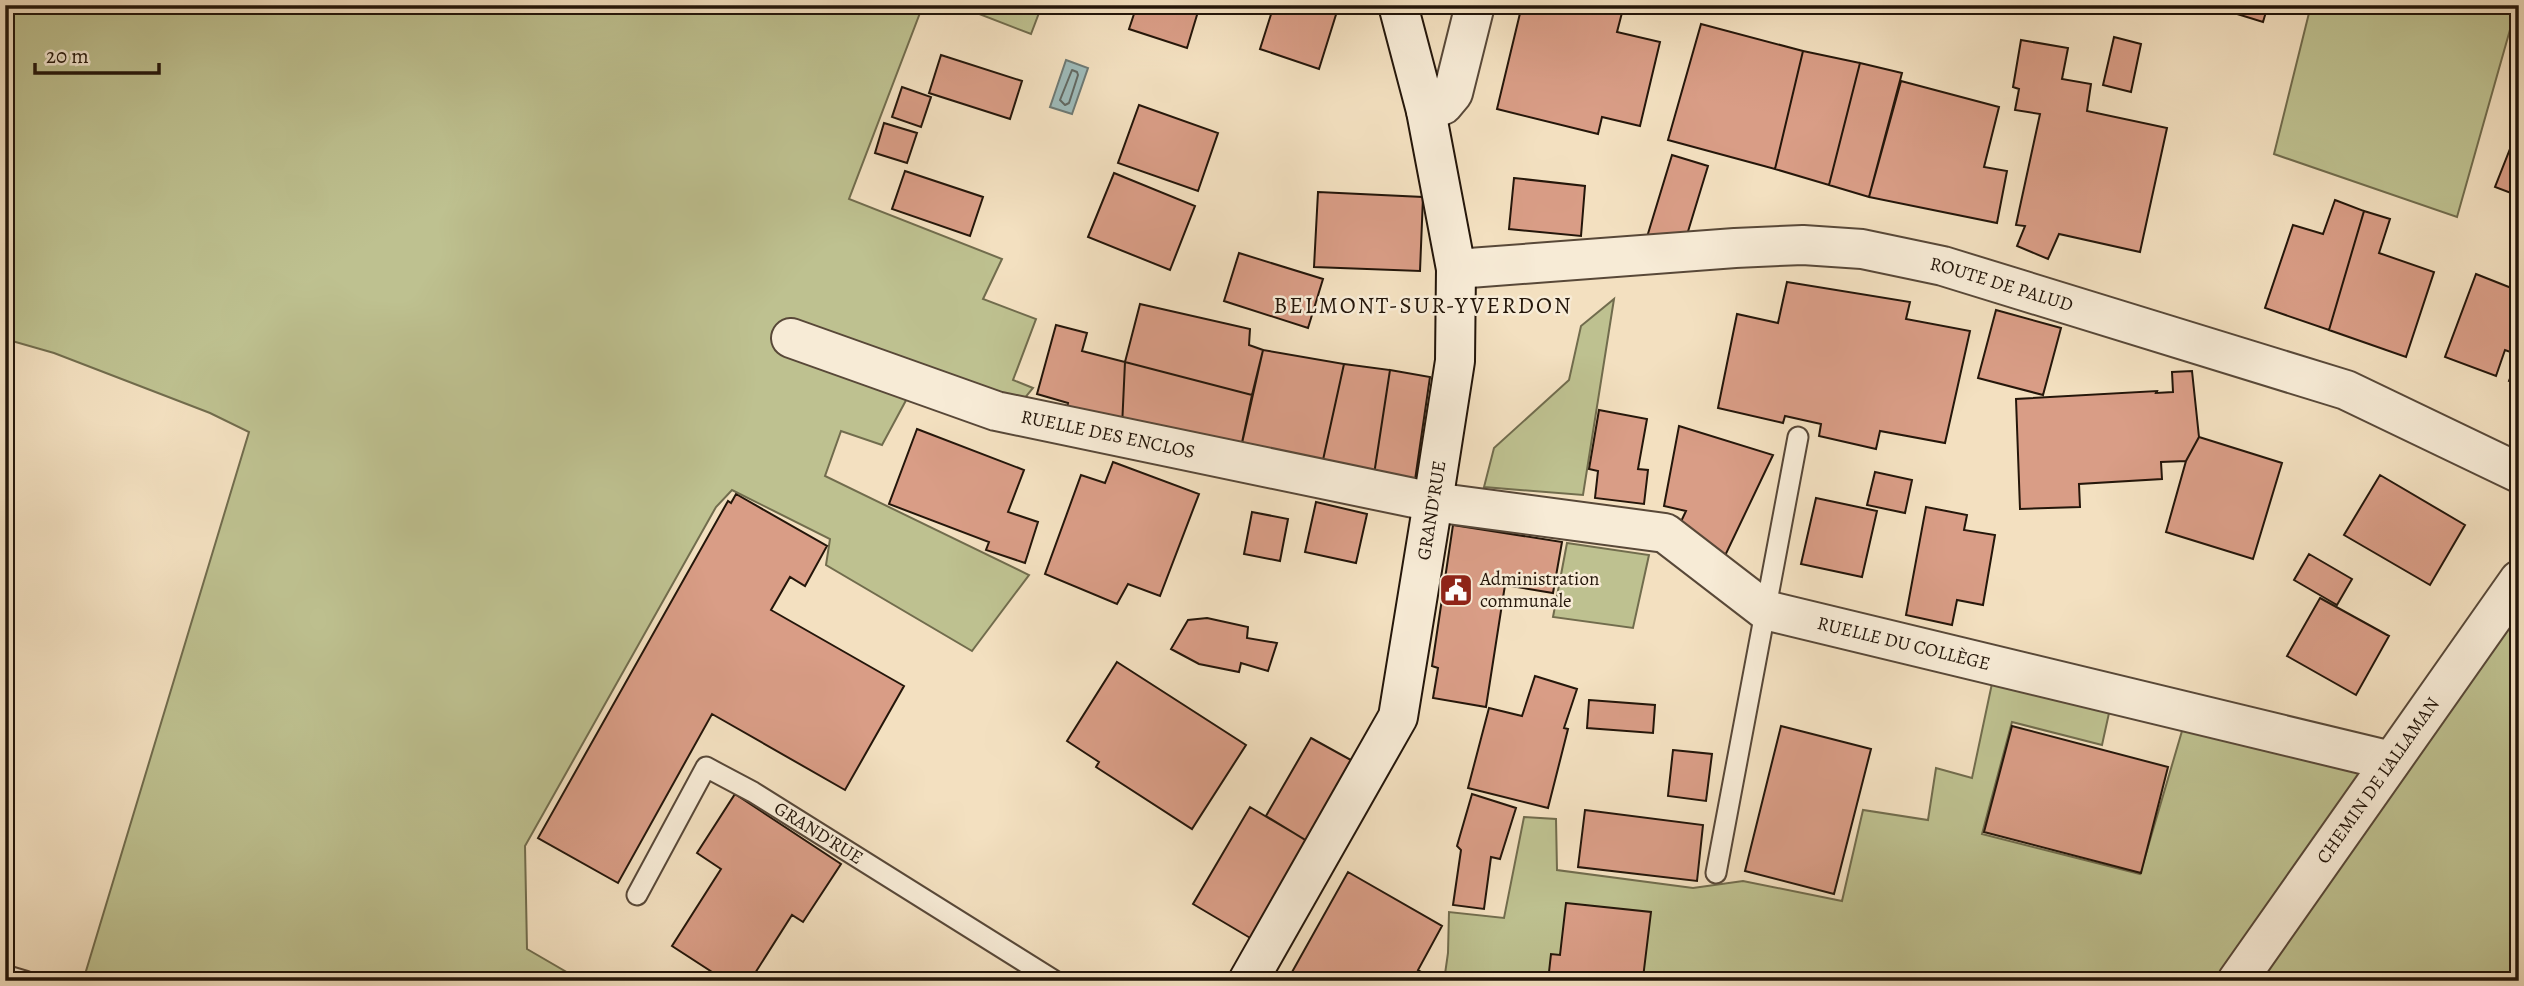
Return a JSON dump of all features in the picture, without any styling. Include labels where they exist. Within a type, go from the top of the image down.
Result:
[{"type":"street","name":"GRAND'RUE","points":[[1248,981],[1398,717],[1455,361],[1456,269],[1426,111],[1398,5]]},
{"type":"street","points":[[1426,111],[1443,104],[1453,93],[1475,5]]},
{"type":"street","name":"ROUTE DE PALUD","points":[[1456,269],[1748,247],[1803,245],[1861,249],[1943,266],[2346,390],[2519,473]]},
{"type":"street","name":"RUELLE DES ENCLOS","points":[[791,338],[996,411],[1433,502]]},
{"type":"street","name":"RUELLE DU COLLÈGE","points":[[1433,502],[1665,533],[1765,610],[2391,761]]},
{"type":"street","name":"CHEMIN DE L'ALLAMAN","points":[[2236,981],[2519,580]]},
{"type":"lane","points":[[1716,873],[1798,437]]},
{"type":"lane","name":"GRAND'RUE","points":[[637,895],[706,767],[752,792],[1055,981]]},
{"type":"lane","points":[[5,975],[25,981]]},
{"type":"green space","points":[[5,5],[355,5],[379,13],[382,5],[923,5],[849,199],[1002,259],[983,299],[1036,319],[1013,380],[1033,388],[1015,410],[918,378],[882,445],[841,431],[825,476],[1029,575],[972,651],[826,565],[830,539],[732,490],[716,507],[525,846],[527,949],[582,981],[83,981],[249,432],[210,413],[54,353],[5,339]]},
{"type":"green space","points":[[956,5],[1042,5],[1031,34]]},
{"type":"green space","points":[[2311,5],[2517,5],[2457,217],[2274,154]]},
{"type":"green space","points":[[1614,299],[1583,495],[1484,487],[1494,448],[1569,380],[1581,326]]},
{"type":"green space","points":[[1567,543],[1649,555],[1633,628],[1553,617]]},
{"type":"green space","points":[[2519,581],[2519,981],[2239,981]]},
{"type":"green space","points":[[1994,674],[2111,704],[2102,745],[2012,722],[1982,834],[2140,874],[2187,714],[2386,763],[2231,981],[1444,981],[1449,912],[1504,918],[1524,817],[1556,819],[1557,870],[1693,888],[1743,881],[1842,901],[1863,810],[1928,820],[1936,768],[1972,778]]},
{"type":"water","points":[[1066,60],[1088,68],[1072,114],[1050,107]]},
{"type":"building","points":[[1137,5],[1200,5],[1187,48],[1129,29]]},
{"type":"building","points":[[1274,5],[1339,5],[1319,69],[1260,49]]},
{"type":"building","points":[[1522,5],[1624,5],[1617,32],[1660,42],[1640,126],[1602,117],[1598,134],[1497,109]]},
{"type":"building","points":[[2208,5],[2268,5],[2263,22]]},
{"type":"building","points":[[1701,24],[1803,51],[1775,169],[1668,140]]},
{"type":"building","points":[[2114,37],[2141,44],[2131,92],[2103,85]]},
{"type":"building","points":[[2021,40],[2068,48],[2062,79],[2091,84],[2087,111],[2167,128],[2140,252],[2059,234],[2048,259],[2017,246],[2025,226],[2016,225],[2040,114],[2015,110],[2019,89],[2013,87]]},
{"type":"building","points":[[1803,51],[1860,63],[1829,185],[1775,169]]},
{"type":"building","points":[[941,55],[1022,81],[1010,119],[929,93]]},
{"type":"building","points":[[1860,63],[1902,73],[1869,197],[1829,185]]},
{"type":"building","points":[[1901,81],[1999,107],[1984,167],[2007,171],[1997,223],[1869,197]]},
{"type":"building","points":[[902,87],[931,97],[921,127],[892,117]]},
{"type":"building","points":[[1139,105],[1218,133],[1198,191],[1118,163]]},
{"type":"building","points":[[884,123],[917,133],[907,163],[875,153]]},
{"type":"building","points":[[2519,126],[2519,196],[2495,187]]},
{"type":"building","points":[[1672,155],[1708,166],[1686,238],[1647,237]]},
{"type":"building","points":[[905,171],[983,197],[970,236],[892,209]]},
{"type":"building","points":[[1114,173],[1195,206],[1170,270],[1088,237]]},
{"type":"building","points":[[1514,178],[1585,186],[1581,236],[1509,229]]},
{"type":"building","points":[[1318,192],[1423,197],[1420,271],[1314,267]]},
{"type":"building","points":[[2335,200],[2364,211],[2329,330],[2265,308],[2293,225],[2323,234]]},
{"type":"building","points":[[2364,211],[2390,219],[2379,253],[2434,272],[2406,357],[2329,330]]},
{"type":"building","points":[[1239,253],[1323,279],[1308,328],[1224,301]]},
{"type":"building","points":[[2476,274],[2519,291],[2519,355],[2505,350],[2496,376],[2445,357]]},
{"type":"building","points":[[1787,282],[1910,302],[1906,319],[1970,331],[1945,443],[1880,431],[1876,449],[1819,436],[1821,424],[1785,416],[1783,423],[1718,408],[1737,314],[1778,323]]},
{"type":"building","points":[[1140,304],[1250,329],[1249,345],[1263,350],[1252,395],[1125,362]]},
{"type":"building","points":[[1996,310],[2061,328],[2043,395],[1978,378]]},
{"type":"building","points":[[1056,325],[1087,333],[1082,351],[1125,362],[1122,427],[1066,414],[1068,403],[1037,394]]},
{"type":"building","points":[[1263,350],[1344,364],[1321,469],[1240,452]]},
{"type":"building","points":[[2519,355],[2519,385],[2509,381]]},
{"type":"building","points":[[1125,362],[1252,395],[1240,452],[1122,427]]},
{"type":"building","points":[[1344,364],[1390,370],[1373,481],[1321,469]]},
{"type":"building","points":[[1390,370],[1430,377],[1414,487],[1373,481]]},
{"type":"building","points":[[2192,371],[2199,437],[2186,461],[2161,462],[2162,479],[2079,484],[2080,507],[2020,509],[2016,399],[2173,392],[2172,372]]},
{"type":"building","points":[[1599,410],[1647,419],[1638,469],[1648,470],[1644,504],[1595,498],[1598,471],[1589,469]]},
{"type":"building","points":[[1679,426],[1773,455],[1722,562],[1677,530],[1686,511],[1664,506]]},
{"type":"building","points":[[917,429],[1024,470],[1008,512],[1038,522],[1025,563],[986,550],[989,542],[889,504]]},
{"type":"building","points":[[2199,437],[2282,463],[2253,559],[2166,532],[2186,461]]},
{"type":"building","points":[[1113,462],[1199,494],[1160,596],[1128,584],[1117,604],[1045,574],[1081,475],[1105,483]]},
{"type":"building","points":[[1875,472],[1912,480],[1905,513],[1867,505]]},
{"type":"building","points":[[2380,475],[2465,525],[2430,585],[2344,535]]},
{"type":"building","points":[[736,494],[827,546],[805,586],[790,577],[771,610],[904,686],[845,790],[712,714],[618,883],[538,838],[728,501],[731,503]]},
{"type":"building","points":[[1816,498],[1877,511],[1862,577],[1801,564]]},
{"type":"building","points":[[1316,502],[1367,514],[1356,563],[1305,552]]},
{"type":"building","points":[[1926,507],[1967,515],[1964,530],[1995,535],[1983,605],[1957,600],[1952,625],[1906,615]]},
{"type":"building","points":[[1252,512],[1288,519],[1280,561],[1244,554]]},
{"type":"building","points":[[1453,525],[1562,542],[1553,593],[1505,585],[1486,707],[1433,698],[1438,668],[1432,666]]},
{"type":"building","points":[[2309,554],[2352,579],[2337,605],[2294,580]]},
{"type":"building","points":[[2320,598],[2389,636],[2356,695],[2287,656]]},
{"type":"building","points":[[1207,618],[1248,627],[1247,638],[1277,643],[1268,671],[1241,663],[1239,672],[1199,664],[1171,649],[1188,620]]},
{"type":"building","points":[[1117,662],[1246,745],[1192,829],[1096,767],[1099,762],[1067,741]]},
{"type":"building","points":[[1535,676],[1577,689],[1564,728],[1568,729],[1548,808],[1468,788],[1489,708],[1522,716]]},
{"type":"building","points":[[1589,700],[1655,705],[1653,733],[1587,728]]},
{"type":"building","points":[[1781,726],[1871,749],[1834,894],[1745,871]]},
{"type":"building","points":[[2012,726],[2168,767],[2141,873],[1984,832]]},
{"type":"building","points":[[1311,738],[1358,764],[1312,844],[1266,816]]},
{"type":"building","points":[[1673,750],[1712,754],[1706,801],[1668,796]]},
{"type":"building","points":[[735,794],[841,864],[803,922],[792,915],[750,981],[726,981],[672,946],[721,869],[697,853]]},
{"type":"building","points":[[1472,794],[1516,808],[1500,859],[1491,857],[1484,909],[1453,905],[1461,850],[1457,846]]},
{"type":"building","points":[[1250,807],[1314,845],[1257,942],[1193,904]]},
{"type":"building","points":[[1585,810],[1703,825],[1697,881],[1578,867]]},
{"type":"building","points":[[1348,872],[1442,926],[1418,970],[1437,981],[1287,981]]},
{"type":"building","points":[[1566,903],[1651,912],[1643,978],[1610,974],[1609,981],[1548,981],[1551,954],[1560,955]]},
{"type":"place","name":"Administration communale","points":[[1456,590]]},
{"type":"district","name":"BELMONT-SUR-YVERDON","points":[[1423,305]]}]
